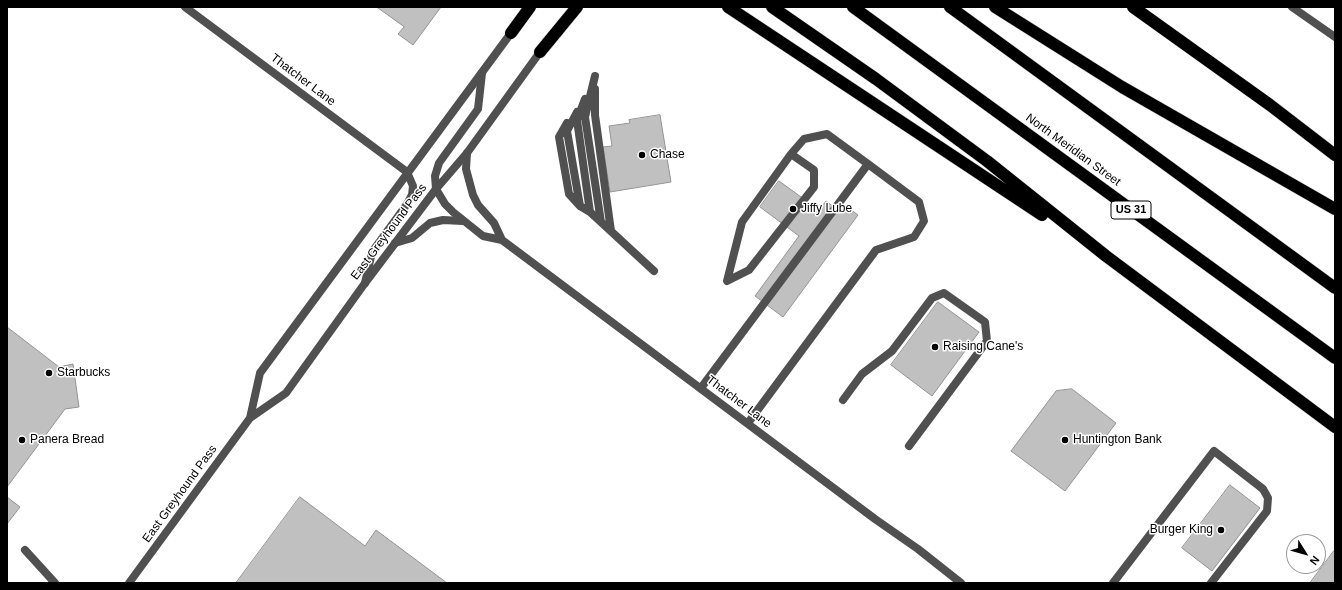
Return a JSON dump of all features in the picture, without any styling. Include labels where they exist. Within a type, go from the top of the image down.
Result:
[{"type":"highway","points":[[511,32],[530,7]]},
{"type":"highway","points":[[540,52],[577,7]]},
{"type":"highway","points":[[728,7],[1106,256]]},
{"type":"highway","points":[[772,7],[876,79],[986,161],[1106,256],[1335,427]]},
{"type":"highway","name":"North Meridian Street","points":[[853,7],[1335,358]]},
{"type":"highway","points":[[950,7],[1335,288]]},
{"type":"highway","points":[[995,7],[1122,88],[1335,210]]},
{"type":"highway","points":[[1133,7],[1270,105],[1335,155]]},
{"type":"street","name":"Thatcher Lane","points":[[185,7],[407,172]]},
{"type":"street","points":[[1292,7],[1335,37]]},
{"type":"street","name":"East Greyhound Pass","points":[[250,418],[260,373],[511,32]]},
{"type":"street","name":"East Greyhound Pass","points":[[129,583],[250,418],[286,393],[365,283],[436,189],[467,153],[540,52]]},
{"type":"street","points":[[436,189],[435,176],[440,163],[478,109],[482,73]]},
{"type":"street","points":[[595,76],[568,131],[580,206],[602,222],[654,271]]},
{"type":"street","points":[[590,212],[577,120],[595,76]]},
{"type":"street","points":[[595,76],[586,117],[602,222]]},
{"type":"street","points":[[595,76],[595,115],[611,231]]},
{"type":"street","points":[[748,423],[876,250],[914,237],[924,221],[919,202],[827,134],[804,139],[791,154],[742,222],[727,280],[750,270],[814,187],[814,170],[791,154]]},
{"type":"street","name":"Thatcher Lane","points":[[467,153],[466,169],[473,195],[478,205],[494,223],[502,240]]},
{"type":"street","points":[[700,388],[868,164]]},
{"type":"street","points":[[365,283],[372,252],[412,195],[413,186],[407,172]]},
{"type":"street","name":"Thatcher Lane","points":[[436,189],[445,204],[483,236],[502,240],[962,583]]},
{"type":"street","points":[[395,243],[412,238],[430,223],[443,220],[463,220]]},
{"type":"street","points":[[843,400],[862,374],[892,351],[932,298],[944,293],[985,322],[987,341],[909,446]]},
{"type":"street","points":[[1113,583],[1214,451],[1263,488],[1268,498],[1267,511],[1211,583]]},
{"type":"street","points":[[25,550],[55,583]]},
{"type":"building","points":[[377,7],[441,7],[413,45],[398,34],[404,27]]},
{"type":"building","points":[[660,115],[671,182],[610,192],[603,147],[612,146],[609,126],[630,123],[629,120]]},
{"type":"building","points":[[779,181],[819,210],[826,201],[841,212],[846,206],[858,215],[783,317],[755,296],[799,236],[760,207]]},
{"type":"building","points":[[938,302],[979,332],[932,396],[891,365]]},
{"type":"building","points":[[7,327],[59,367],[73,364],[79,407],[65,409],[7,487]]},
{"type":"building","points":[[1072,389],[1116,423],[1065,491],[1011,451],[1056,391]]},
{"type":"building","points":[[1230,485],[1260,508],[1212,571],[1182,548]]},
{"type":"building","points":[[7,497],[20,507],[7,524]]},
{"type":"building","points":[[300,497],[365,546],[376,530],[447,583],[236,583]]},
{"type":"building","points":[[1334,551],[1335,583],[1310,583],[1317,574],[1326,574],[1326,562]]},
{"type":"place","name":"Chase","points":[[642,155]]},
{"type":"place","name":"Jiffy Lube","points":[[793,209]]},
{"type":"place","name":"Raising Cane's","points":[[935,347]]},
{"type":"place","name":"Starbucks","points":[[49,373]]},
{"type":"place","name":"Panera Bread","points":[[22,440]]},
{"type":"place","name":"Huntington Bank","points":[[1065,440]]},
{"type":"place","name":"Burger King","points":[[1221,530]]}]
